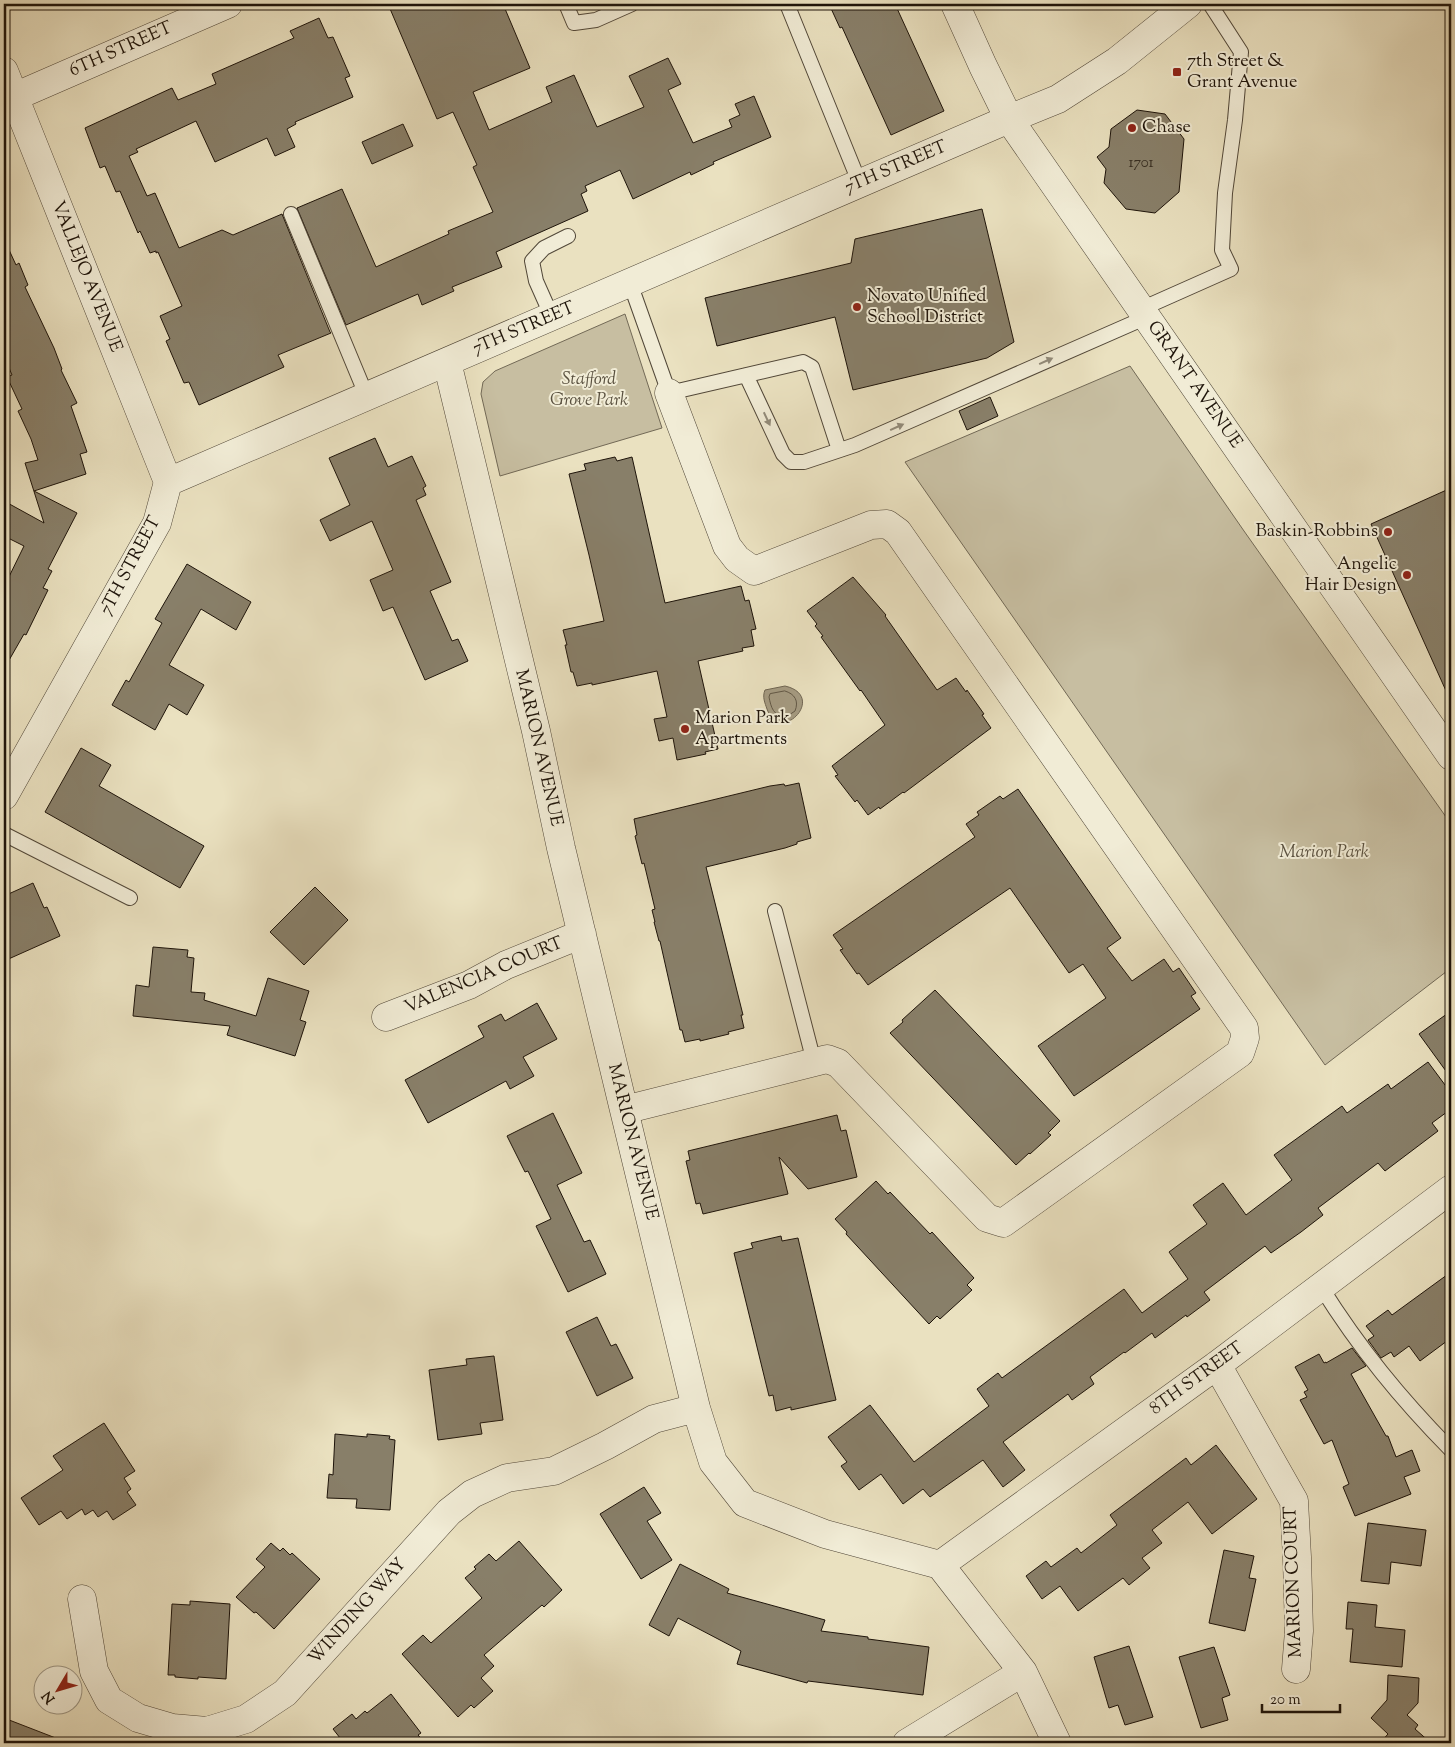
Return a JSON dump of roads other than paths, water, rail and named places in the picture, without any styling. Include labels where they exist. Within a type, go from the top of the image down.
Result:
[{"type":"street","name":"6TH STREET","points":[[14,97],[228,4]]},
{"type":"street","name":"GRANT AVENUE","points":[[955,4],[982,66],[1009,119],[1450,753]]},
{"type":"street","name":"7TH STREET","points":[[4,796],[157,523],[168,482],[1058,99],[1117,61],[1188,4]]},
{"type":"street","name":"VALLEJO AVENUE","points":[[4,71],[168,482]]},
{"type":"street","name":"MARION AVENUE","points":[[447,362],[696,1408],[713,1462],[745,1503],[825,1534],[940,1565]]},
{"type":"street","points":[[624,1110],[827,1059],[838,1063],[987,1218],[1003,1223],[1240,1053],[1245,1038],[1244,1028],[898,532],[887,524],[871,525],[754,571],[737,559],[727,546],[669,393]]},
{"type":"street","name":"VALENCIA COURT","points":[[386,1017],[469,985],[506,965],[582,934]]},
{"type":"street","name":"8TH STREET","points":[[940,1565],[1217,1365],[1451,1189]]},
{"type":"street","name":"MARION COURT","points":[[1217,1365],[1294,1501],[1299,1631],[1296,1669]]},
{"type":"street","name":"WINDING WAY","points":[[82,1599],[94,1671],[109,1700],[138,1718],[172,1728],[207,1731],[246,1719],[284,1693],[449,1512],[472,1494],[507,1478],[554,1471],[654,1419],[696,1408]]},
{"type":"street","points":[[940,1565],[1023,1672],[1057,1743]]},
{"type":"street","points":[[907,1743],[1023,1672]]},
{"type":"lane","points":[[566,4],[574,23],[596,20],[632,4]]},
{"type":"lane","points":[[787,4],[860,184]]},
{"type":"lane","points":[[746,375],[783,454],[792,462],[804,462],[855,445],[1144,313],[1231,269],[1222,250],[1225,192],[1235,120],[1241,52],[1210,4]]},
{"type":"lane","points":[[291,214],[367,397]]},
{"type":"lane","points":[[552,317],[536,281],[532,261],[544,248],[568,236]]},
{"type":"lane","points":[[630,283],[669,393],[803,362],[812,366],[839,450]]},
{"type":"lane","points":[[4,834],[130,898]]},
{"type":"lane","points":[[775,911],[814,1062]]},
{"type":"lane","points":[[1321,1287],[1354,1338],[1383,1375],[1416,1414],[1451,1450]]},
{"type":"water","points":[[785,686],[797,691],[802,699],[802,707],[790,721],[781,722],[773,719],[767,709],[764,695],[765,690]]},
{"type":"place","name":"7th Street & Grant Avenue","points":[[1177,72]]},
{"type":"place","name":"Chase","points":[[1132,128]]},
{"type":"place","name":"Novato Unified School District","points":[[857,307]]},
{"type":"place","name":"Baskin-Robbins","points":[[1388,532]]},
{"type":"place","name":"Angelic Hair Design","points":[[1407,575]]},
{"type":"place","name":"Marion Park Apartments","points":[[685,729]]},
{"type":"park label","name":"Stafford Grove Park","points":[[589,390]]},
{"type":"park label","name":"Marion Park","points":[[1324,853]]}]
